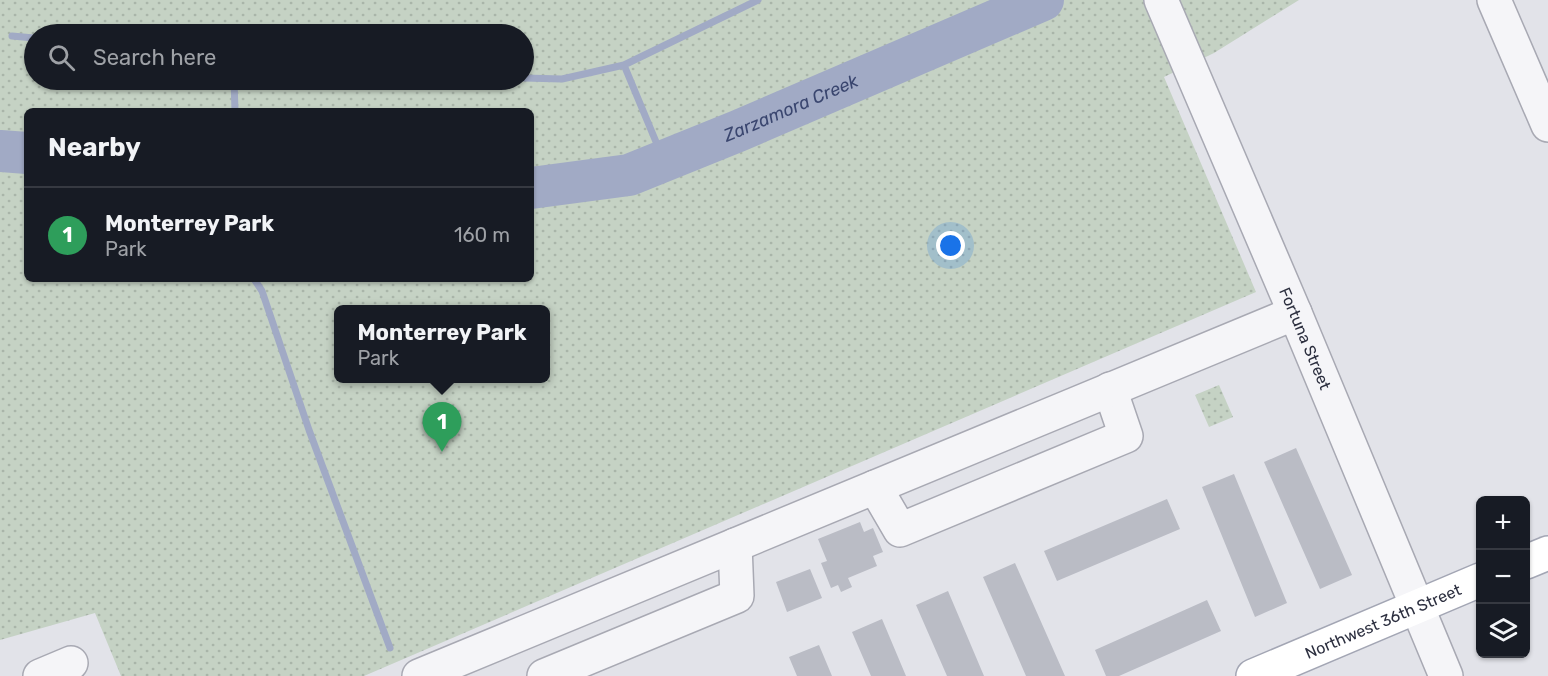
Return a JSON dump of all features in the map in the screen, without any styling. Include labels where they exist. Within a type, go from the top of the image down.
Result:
[{"type":"main road","points":[[1530,560],[1548,552]]},
{"type":"main road","name":"Northwest 36th Street","points":[[1253,676],[1476,582]]},
{"type":"street","name":"Fortuna Street","points":[[1161,0],[1295,313],[1446,676]]},
{"type":"street","points":[[1494,0],[1548,125]]},
{"type":"street","points":[[419,676],[1295,313]]},
{"type":"street","points":[[875,487],[900,530],[1126,436],[1110,389]]},
{"type":"street","points":[[544,676],[738,596],[735,545]]},
{"type":"street","points":[[40,676],[71,663]]},
{"type":"green space","points":[[0,0],[1299,0],[1214,53],[1164,77],[1256,292],[364,676],[121,676],[95,613],[0,640]]},
{"type":"green space","points":[[1219,385],[1233,417],[1209,427],[1195,395]]},
{"type":"building","points":[[1296,448],[1352,575],[1320,589],[1264,462]]},
{"type":"building","points":[[1234,474],[1287,603],[1255,617],[1202,487]]},
{"type":"building","points":[[1167,499],[1180,529],[1057,581],[1044,551]]},
{"type":"building","points":[[860,522],[864,532],[873,528],[883,552],[873,556],[877,566],[848,578],[852,587],[841,592],[838,585],[831,588],[821,563],[827,561],[818,539]]},
{"type":"building","points":[[1015,563],[1065,676],[1026,676],[983,577]]},
{"type":"building","points":[[810,569],[822,598],[787,612],[776,582]]},
{"type":"building","points":[[948,591],[984,676],[947,676],[916,605]]},
{"type":"building","points":[[1207,600],[1221,631],[1119,676],[1106,676],[1095,650]]},
{"type":"building","points":[[882,619],[906,676],[871,676],[852,632]]},
{"type":"building","points":[[819,645],[832,676],[797,676],[789,657]]},
{"type":"waterway","points":[[534,78],[562,79],[624,65],[758,0]]},
{"type":"waterway","name":"Zarzamora Creek","points":[[534,188],[629,175],[738,131],[1043,0]]},
{"type":"waterway","points":[[12,36],[24,37]]},
{"type":"waterway","points":[[624,65],[664,161]]},
{"type":"waterway","points":[[234,90],[235,108]]},
{"type":"waterway","name":"Zarzamora Creek","points":[[0,151],[24,153]]},
{"type":"waterway","points":[[256,282],[262,291],[309,430],[390,648]]},
{"type":"place","name":"Monterrey Park","points":[[442,452]]}]
